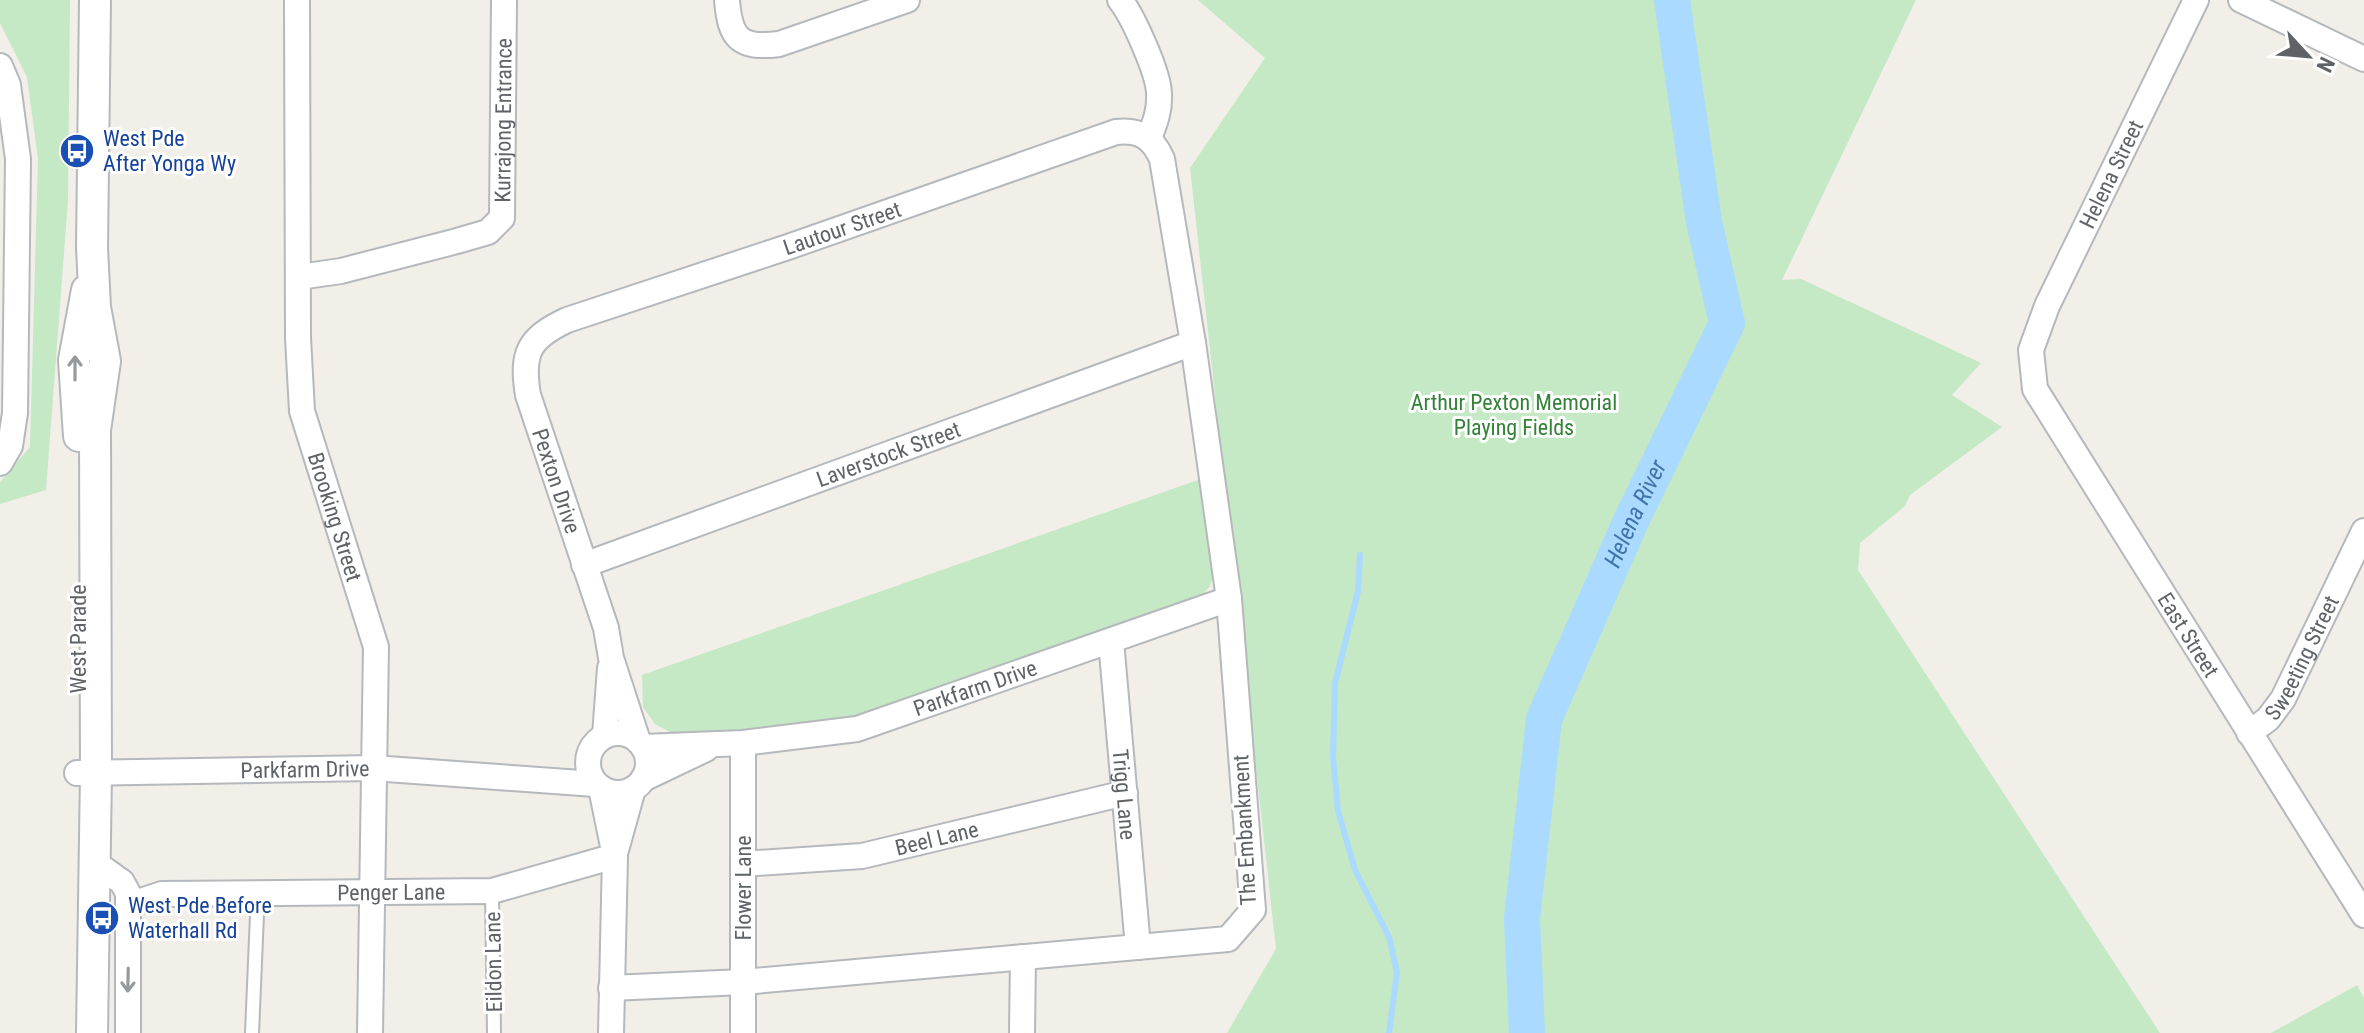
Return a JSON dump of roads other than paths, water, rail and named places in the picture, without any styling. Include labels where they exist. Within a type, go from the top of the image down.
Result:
[{"type":"street","name":"West Parade","points":[[72,1033],[86,773],[95,430],[105,361],[95,307],[92,248],[95,0]]},
{"type":"street","name":"Brooking Street","points":[[297,0],[298,338],[302,411],[376,647],[370,1033]]},
{"type":"street","name":"Kurrajong Entrance","points":[[299,277],[341,271],[488,232],[502,218],[504,0]]},
{"type":"street","points":[[727,0],[729,25],[735,36],[746,43],[763,46],[779,44],[907,0]]},
{"type":"street","points":[[1120,0],[1130,12],[1160,91],[1158,116],[1149,138]]},
{"type":"street","name":"Helena Street","points":[[2031,350],[2047,306],[2196,0]]},
{"type":"street","points":[[2241,0],[2364,59]]},
{"type":"street","points":[[0,66],[8,85],[8,318],[15,413],[10,446],[0,463]]},
{"type":"street","name":"Lautour Street","points":[[567,320],[788,247],[1116,132],[1137,132],[1149,138]]},
{"type":"street","name":"The Embankment","points":[[611,988],[743,982],[1228,939],[1253,910],[1229,599],[1193,343],[1162,159],[1149,138]]},
{"type":"street","name":"Pexton Drive","points":[[567,320],[545,330],[533,342],[525,360],[528,395],[606,628],[611,658],[640,744]]},
{"type":"street","name":"Laverstock Street","points":[[584,565],[1193,343]]},
{"type":"street","name":"East Street","points":[[2031,350],[2035,389],[2364,915]]},
{"type":"street","name":"Sweeting Street","points":[[2249,733],[2268,719],[2283,699],[2364,531]]},
{"type":"street","name":"Parkfarm Drive","points":[[533,777],[618,733],[640,744],[715,744],[857,729],[1229,599]]},
{"type":"street","name":"Trigg Lane","points":[[1111,641],[1138,947]]},
{"type":"street","name":"Pexton Drive","points":[[598,744],[611,658]]},
{"type":"street","name":"Flower Lane","points":[[743,743],[743,1033]]},
{"type":"street","points":[[598,744],[589,772],[598,786],[615,856],[611,1033]]},
{"type":"street","points":[[615,856],[648,759],[640,744]]},
{"type":"street","name":"Parkfarm Drive","points":[[86,773],[373,768],[533,777],[598,786],[614,793],[715,744]]},
{"type":"street","name":"West Parade","points":[[86,773],[94,862],[92,1033]]},
{"type":"street","name":"Beel Lane","points":[[743,864],[862,856],[1125,793]]},
{"type":"street","name":"Penger Lane","points":[[94,862],[126,894],[492,891],[615,856]]},
{"type":"street","points":[[126,894],[128,1033]]},
{"type":"street","points":[[1022,1033],[1023,957]]},
{"type":"lane","points":[[252,1033],[258,891]]},
{"type":"lane","name":"Eildon Lane","points":[[492,891],[494,1033]]},
{"type":"waterway","name":"Helena River","points":[[1527,1033],[1522,919],[1544,719],[1631,521],[1727,323],[1704,222],[1672,0]]},
{"type":"waterway","points":[[1360,555],[1358,591],[1335,683],[1333,757],[1338,811],[1355,870],[1389,937],[1397,972],[1389,1033]]},
{"type":"place","name":"West Pde After Yonga Wy","points":[[77,151]]},
{"type":"place","name":"West Pde Before Waterhall Rd","points":[[102,918]]},
{"type":"park label","name":"Arthur Pexton Memorial Playing Fields","points":[[1514,414]]}]
